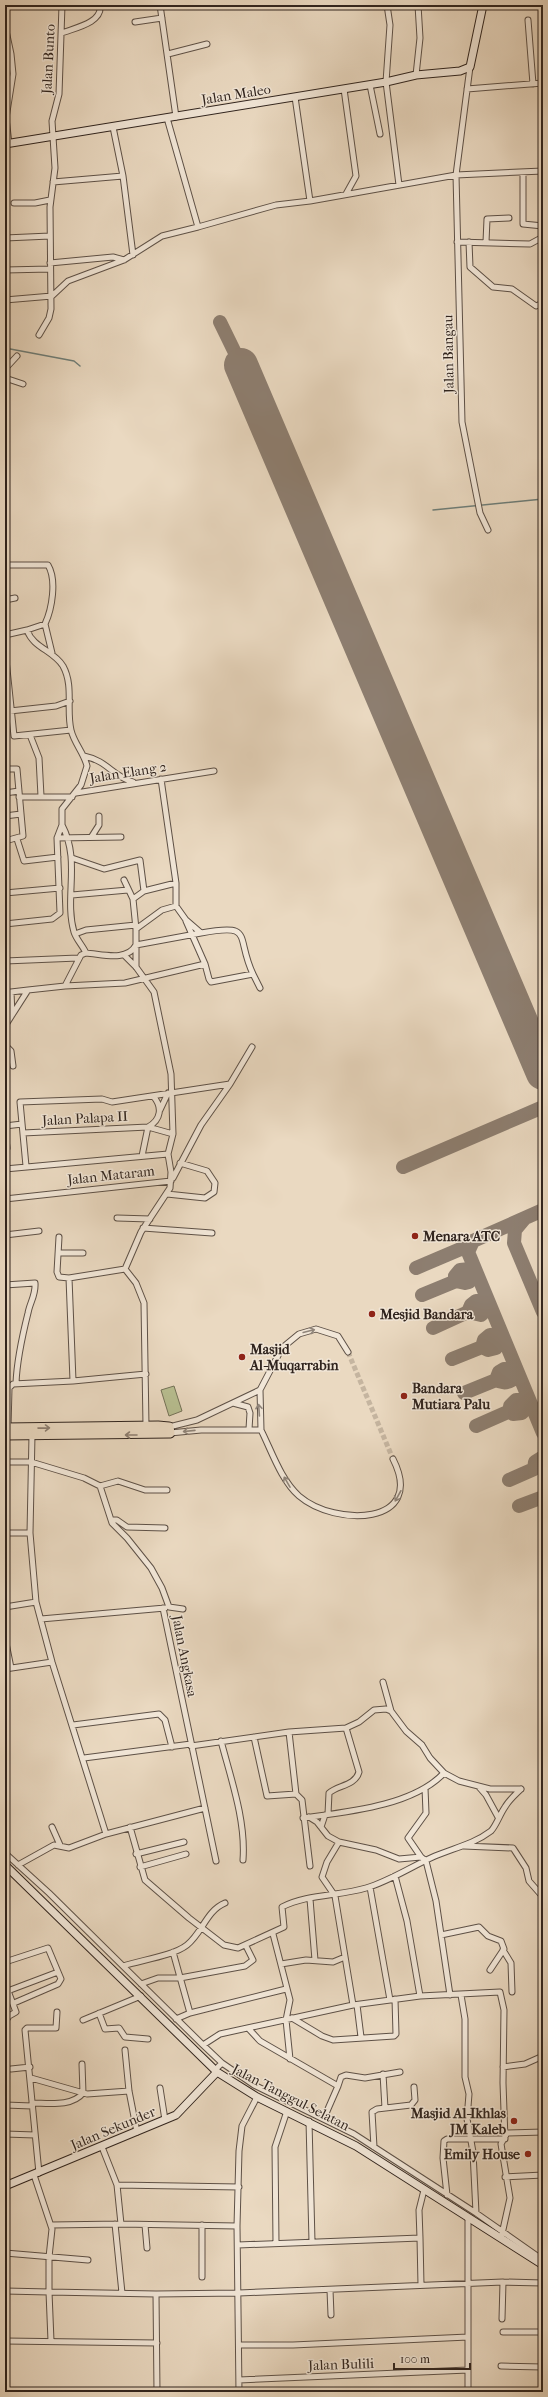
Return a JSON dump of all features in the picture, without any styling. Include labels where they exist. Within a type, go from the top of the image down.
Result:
[{"type":"highway","points":[[6,1430],[32,1435],[146,1426],[169,1430]]},
{"type":"highway","points":[[6,1430],[169,1430]]},
{"type":"street","name":"Jalan Bunto","points":[[39,335],[49,318],[52,296],[50,269],[50,200],[53,182],[52,113],[59,94],[62,5]]},
{"type":"street","points":[[62,33],[96,17],[100,9],[100,5]]},
{"type":"street","points":[[160,5],[176,116]]},
{"type":"street","points":[[387,5],[390,24],[386,82],[399,185]]},
{"type":"street","points":[[416,75],[420,38],[418,5]]},
{"type":"street","name":"Jalan Bangau","points":[[483,5],[470,67],[456,175],[462,422],[480,513],[488,530]]},
{"type":"street","points":[[135,22],[162,18]]},
{"type":"street","points":[[528,20],[533,84]]},
{"type":"street","points":[[5,26],[11,54],[13,74],[7,91],[7,144]]},
{"type":"street","points":[[168,54],[207,44]]},
{"type":"street","points":[[5,55],[11,54]]},
{"type":"street","name":"Jalan Maleo","points":[[7,144],[370,85],[416,75],[460,71],[470,67]]},
{"type":"street","points":[[467,89],[543,82]]},
{"type":"street","points":[[370,85],[380,134]]},
{"type":"street","points":[[344,89],[356,176],[346,194]]},
{"type":"street","points":[[295,97],[310,201]]},
{"type":"street","points":[[167,118],[198,227]]},
{"type":"street","points":[[113,127],[123,176],[133,255]]},
{"type":"street","points":[[5,300],[52,296],[68,281],[124,260],[162,236],[276,205],[310,201],[456,175],[543,171]]},
{"type":"street","points":[[523,172],[523,224],[543,226]]},
{"type":"street","points":[[53,182],[123,176]]},
{"type":"street","points":[[14,203],[35,203],[50,200]]},
{"type":"street","points":[[486,242],[486,219],[509,218]]},
{"type":"street","points":[[5,238],[50,236]]},
{"type":"street","points":[[457,242],[530,244],[543,238]]},
{"type":"street","points":[[469,242],[470,267],[493,287],[512,288],[537,306],[543,303]]},
{"type":"street","points":[[50,263],[113,257],[124,260]]},
{"type":"street","points":[[5,270],[50,269]]},
{"type":"street","points":[[5,369],[17,356]]},
{"type":"street","points":[[5,378],[23,384]]},
{"type":"street","points":[[5,565],[48,565],[51,580],[52,601],[45,624],[52,653]]},
{"type":"street","points":[[5,600],[15,598]]},
{"type":"street","points":[[5,635],[45,624]]},
{"type":"street","points":[[27,630],[32,640],[52,653],[64,668],[70,701],[71,730],[84,756],[87,772],[76,793]]},
{"type":"street","points":[[5,650],[13,735],[21,736],[71,730]]},
{"type":"street","points":[[5,699],[10,704]]},
{"type":"street","points":[[10,711],[56,706],[70,701]]},
{"type":"street","points":[[30,735],[39,758],[41,796]]},
{"type":"street","points":[[84,756],[100,760],[117,774],[135,783]]},
{"type":"street","points":[[5,769],[17,769],[23,836],[17,839],[5,841]]},
{"type":"street","name":"Jalan Elang 2","points":[[62,809],[76,793],[161,778],[214,771]]},
{"type":"street","points":[[161,778],[176,883],[176,906],[186,920],[201,934]]},
{"type":"street","points":[[5,793],[19,790]]},
{"type":"street","points":[[20,797],[72,797]]},
{"type":"street","points":[[59,797],[62,809],[62,825],[68,837],[72,858],[73,922],[75,934],[86,953]]},
{"type":"street","points":[[5,816],[21,814]]},
{"type":"street","points":[[92,836],[99,825],[99,816]]},
{"type":"street","points":[[5,924],[57,917],[60,913],[57,838],[62,825]]},
{"type":"street","points":[[57,838],[92,836],[121,837]]},
{"type":"street","points":[[17,839],[24,861],[58,857]]},
{"type":"street","points":[[72,858],[104,869],[140,860],[144,891]]},
{"type":"street","points":[[124,880],[133,899],[136,927],[136,967]]},
{"type":"street","points":[[133,899],[144,891],[176,883]]},
{"type":"street","points":[[5,893],[60,888]]},
{"type":"street","points":[[72,895],[128,890]]},
{"type":"street","points":[[75,934],[86,930],[136,927],[162,910],[176,906]]},
{"type":"street","points":[[186,920],[205,964],[209,979],[212,982],[253,974]]},
{"type":"street","points":[[5,961],[78,958],[86,953],[124,955],[134,949],[136,945],[231,929],[239,931],[243,937],[245,956],[260,988]]},
{"type":"street","points":[[124,955],[136,967],[153,989],[156,999],[170,1093],[173,1134],[168,1154],[171,1181]]},
{"type":"street","points":[[65,986],[78,958]]},
{"type":"street","points":[[5,992],[65,986],[125,983],[205,964]]},
{"type":"street","points":[[5,1026],[28,990]]},
{"type":"street","points":[[11,992],[12,1015]]},
{"type":"street","points":[[5,1045],[12,1051],[13,1066]]},
{"type":"street","points":[[171,1181],[201,1125],[230,1084],[252,1047]]},
{"type":"street","points":[[26,1166],[19,1104],[22,1102],[102,1099],[112,1102],[230,1084]]},
{"type":"street","points":[[142,1156],[148,1127],[157,1121],[160,1111],[170,1093]]},
{"type":"street","points":[[153,1096],[157,1101],[160,1111]]},
{"type":"street","points":[[5,1126],[22,1124]]},
{"type":"street","name":"Jalan Palapa II","points":[[23,1133],[148,1127],[173,1134]]},
{"type":"street","points":[[5,1130],[7,1148]]},
{"type":"street","points":[[5,1169],[168,1154]]},
{"type":"street","points":[[167,1194],[205,1198],[214,1192],[215,1184],[208,1171],[180,1164]]},
{"type":"street","name":"Jalan Mataram","points":[[5,1199],[171,1181],[167,1194],[144,1228],[125,1269]]},
{"type":"street","points":[[117,1218],[150,1219]]},
{"type":"street","points":[[144,1228],[212,1232]]},
{"type":"street","points":[[5,1234],[39,1231]]},
{"type":"street","points":[[59,1237],[57,1275],[69,1278],[125,1269],[136,1283],[144,1304],[146,1426]]},
{"type":"street","points":[[58,1253],[83,1253]]},
{"type":"street","points":[[69,1278],[73,1381]]},
{"type":"street","points":[[5,1285],[35,1283],[35,1295],[28,1311],[17,1357],[16,1383]]},
{"type":"street","points":[[348,1352],[338,1336],[316,1329],[299,1334],[282,1348],[260,1390],[261,1430],[291,1488],[312,1505],[338,1514],[362,1516],[385,1510],[394,1504],[402,1489],[402,1482],[394,1459]]},
{"type":"street","points":[[6,1430],[9,1388],[16,1383],[73,1381],[146,1374]]},
{"type":"street","points":[[169,1430],[197,1420],[260,1390]]},
{"type":"street","points":[[232,1403],[248,1407],[250,1413],[249,1429]]},
{"type":"street","points":[[169,1430],[261,1430]]},
{"type":"street","points":[[32,1435],[30,1532],[36,1602],[52,1662],[84,1758],[106,1834]]},
{"type":"street","points":[[5,1462],[31,1462],[84,1478],[100,1486],[118,1481],[145,1490],[167,1490]]},
{"type":"street","name":"Jalan Angkasa","points":[[100,1486],[112,1520],[151,1568],[162,1588],[191,1745],[216,1861]]},
{"type":"street","points":[[112,1520],[117,1520],[127,1527],[165,1528]]},
{"type":"street","points":[[123,1532],[127,1527]]},
{"type":"street","points":[[5,1534],[30,1532]]},
{"type":"street","points":[[5,1607],[36,1602]]},
{"type":"street","points":[[41,1618],[166,1608]]},
{"type":"street","name":"Jalan Angkasa","points":[[166,1608],[183,1609]]},
{"type":"street","points":[[5,1638],[8,1669],[52,1662]]},
{"type":"street","points":[[130,1827],[136,1854],[145,1880],[202,1929],[226,1946],[236,1948],[246,1946],[273,1934],[284,1926],[282,1907],[310,1898],[335,1896],[370,1887],[426,1861],[463,1846],[492,1830],[498,1818],[521,1789],[490,1789],[479,1787],[444,1773],[430,1758],[422,1745],[406,1731],[391,1711],[383,1682]]},
{"type":"street","points":[[84,1758],[288,1732],[346,1728],[359,1722],[374,1710],[391,1711]]},
{"type":"street","points":[[73,1725],[159,1714],[165,1720],[172,1747]]},
{"type":"street","points":[[321,1827],[327,1814],[329,1793],[357,1778],[359,1772],[346,1728]]},
{"type":"street","points":[[288,1732],[296,1794],[302,1800],[306,1818],[310,1866]]},
{"type":"street","points":[[254,1737],[267,1796],[296,1794]]},
{"type":"street","points":[[221,1741],[241,1823],[244,1848],[243,1860]]},
{"type":"street","points":[[306,1818],[381,1805],[424,1788],[436,1781],[444,1773]]},
{"type":"street","points":[[479,1787],[486,1795],[498,1818]]},
{"type":"street","points":[[424,1788],[426,1814],[408,1838],[421,1857],[426,1861],[436,1901],[450,1995]]},
{"type":"street","points":[[18,1865],[52,1846],[60,1845],[69,1848],[106,1834],[205,1808]]},
{"type":"street","points":[[306,1818],[321,1827],[328,1836],[339,1842],[376,1850],[399,1859],[421,1857]]},
{"type":"street","points":[[52,1827],[60,1845]]},
{"type":"street","points":[[136,1854],[184,1842]]},
{"type":"street","points":[[339,1842],[327,1862],[322,1877],[335,1896],[361,2037]]},
{"type":"street","points":[[463,1846],[513,1848],[526,1868],[529,1881],[543,1897]]},
{"type":"street","points":[[5,1853],[203,2045],[219,2068]]},
{"type":"street","points":[[140,1867],[186,1854]]},
{"type":"street","name":"Jalan Tanggul Selatan","points":[[5,1865],[141,1996],[219,2068],[257,2097],[309,2121],[356,2146],[468,2218],[543,2260]]},
{"type":"street","points":[[395,1876],[407,1921],[420,1996]]},
{"type":"street","points":[[292,2018],[322,2036],[333,2040],[396,2035],[393,1999],[370,1887]]},
{"type":"street","points":[[310,1898],[315,1960]]},
{"type":"street","points":[[123,1966],[173,1952],[185,1946],[202,1929],[211,1911],[225,1903]]},
{"type":"street","points":[[441,1934],[480,1927],[488,1936],[501,1941],[503,1950],[511,1963],[512,1992]]},
{"type":"street","points":[[273,1934],[290,2001],[286,2020],[290,2059]]},
{"type":"street","points":[[141,1984],[158,1978],[180,1978],[248,1965],[253,1960],[246,1946]]},
{"type":"street","points":[[5,1962],[47,1948],[58,1972],[60,1983],[14,2003]]},
{"type":"street","points":[[490,1970],[503,1950]]},
{"type":"street","points":[[173,1952],[190,2013]]},
{"type":"street","points":[[281,1964],[315,1960],[333,1962],[345,1956]]},
{"type":"street","points":[[7,1991],[58,1972]]},
{"type":"street","points":[[5,1983],[7,1991],[14,2003],[16,2012],[9,2016],[5,2022]]},
{"type":"street","points":[[176,2019],[190,2013],[286,1989]]},
{"type":"street","points":[[203,2045],[220,2034],[355,2005],[420,1996],[500,1992],[504,2010],[503,2067],[505,2139]]},
{"type":"street","points":[[461,1994],[465,2019],[465,2075],[469,2101],[467,2122],[471,2139],[476,2213]]},
{"type":"street","points":[[82,2020],[141,1996]]},
{"type":"street","points":[[51,2341],[49,2257],[52,2233],[37,2174],[36,2135],[25,2028],[56,2028],[57,2012]]},
{"type":"street","points":[[99,2013],[105,2029],[119,2028],[125,2037],[148,2039]]},
{"type":"street","points":[[248,2028],[260,2041],[338,2086]]},
{"type":"street","points":[[125,2050],[129,2091],[137,2132]]},
{"type":"street","points":[[503,2067],[525,2064],[543,2056]]},
{"type":"street","points":[[82,2064],[83,2093]]},
{"type":"street","points":[[11,2069],[30,2067]]},
{"type":"street","name":"Jalan Tanggul Selatan","points":[[219,2068],[324,2118],[374,2147],[476,2213],[501,2236],[543,2265]]},
{"type":"street","name":"Jalan Sekunder","points":[[5,2186],[166,2120],[184,2109],[219,2068]]},
{"type":"street","points":[[324,2118],[343,2075],[365,2078],[400,2072]]},
{"type":"street","points":[[383,2074],[385,2108]]},
{"type":"street","points":[[31,2078],[83,2093],[95,2094],[129,2091]]},
{"type":"street","points":[[374,2147],[372,2112],[385,2108],[412,2104],[416,2099],[414,2087]]},
{"type":"street","points":[[160,2088],[166,2120]]},
{"type":"street","points":[[5,2105],[65,2103],[83,2093]]},
{"type":"street","points":[[239,2392],[240,2345],[237,2226],[241,2131],[257,2097]]},
{"type":"street","points":[[276,2244],[275,2147],[287,2111]]},
{"type":"street","points":[[309,2121],[312,2242]]},
{"type":"street","points":[[501,2236],[510,2198],[510,2191],[505,2177],[501,2144],[507,2133],[543,2132]]},
{"type":"street","points":[[5,2134],[36,2135]]},
{"type":"street","points":[[447,2195],[443,2158],[444,2141],[447,2139],[505,2139]]},
{"type":"street","points":[[102,2147],[117,2185],[122,2293]]},
{"type":"street","points":[[505,2177],[543,2175]]},
{"type":"street","points":[[117,2185],[239,2187]]},
{"type":"street","points":[[421,2285],[419,2210],[424,2190]]},
{"type":"street","points":[[468,2218],[468,2392]]},
{"type":"street","points":[[51,2225],[118,2224],[237,2226]]},
{"type":"street","points":[[145,2225],[147,2248]]},
{"type":"street","points":[[202,2225],[202,2277]]},
{"type":"street","points":[[238,2245],[420,2238]]},
{"type":"street","points":[[5,2253],[88,2260]]},
{"type":"street","points":[[5,2292],[156,2294],[239,2293],[330,2290],[468,2282],[543,2282]]},
{"type":"street","points":[[502,2319],[503,2282]]},
{"type":"street","points":[[330,2290],[330,2315]]},
{"type":"street","points":[[156,2294],[157,2392]]},
{"type":"street","points":[[503,2332],[543,2332]]},
{"type":"street","points":[[240,2345],[293,2345],[468,2337]]},
{"type":"street","points":[[5,2341],[156,2343]]},
{"type":"street","points":[[501,2366],[543,2367]]},
{"type":"street","name":"Jalan Bulili","points":[[239,2380],[468,2370]]},
{"type":"green space","points":[[174,1386],[182,1411],[169,1416],[161,1390]]},
{"type":"waterway","points":[[5,348],[74,361],[80,366]]},
{"type":"waterway","points":[[433,510],[543,499]]},
{"type":"taxiway","points":[[220,322],[241,365]]},
{"type":"taxiway","points":[[403,1167],[543,1107]]},
{"type":"taxiway","points":[[543,1210],[473,1241],[468,1252],[543,1433]]},
{"type":"taxiway","points":[[525,1218],[515,1230],[514,1243],[543,1312]]},
{"type":"taxiway","points":[[416,1268],[470,1245]]},
{"type":"taxiway","points":[[422,1295],[456,1281],[465,1283],[469,1282],[475,1273],[470,1269],[460,1270],[455,1276],[456,1281]]},
{"type":"taxiway","points":[[433,1328],[468,1312],[471,1305],[476,1301],[488,1303],[486,1310],[481,1315],[468,1312]]},
{"type":"taxiway","points":[[452,1359],[482,1347],[484,1340],[490,1335],[503,1337],[496,1348],[488,1350],[482,1347]]},
{"type":"taxiway","points":[[464,1393],[496,1380],[499,1372],[504,1369],[517,1371],[514,1378],[509,1382],[499,1382],[496,1380]]},
{"type":"taxiway","points":[[476,1426],[510,1411],[513,1414],[522,1413],[530,1403],[526,1400],[516,1400],[510,1406],[510,1411]]},
{"type":"taxiway","points":[[534,1469],[535,1462],[543,1457]]},
{"type":"taxiway","points":[[509,1480],[534,1469]]},
{"type":"taxiway","points":[[519,1506],[543,1497]]},
{"type":"runway","points":[[241,365],[543,1073]]},
{"type":"tunnel","points":[[348,1352],[393,1459]]},
{"type":"place","name":"Menara ATC","points":[[415,1236]]},
{"type":"place","name":"Mesjid Bandara","points":[[372,1314]]},
{"type":"place","name":"Masjid Al-Muqarrabin","points":[[242,1357]]},
{"type":"place","name":"Bandara Mutiara Palu","points":[[404,1396]]},
{"type":"place","name":"Masjid Al-Ikhlas JM Kaleb","points":[[514,2121]]},
{"type":"place","name":"Emily House","points":[[528,2154]]}]
